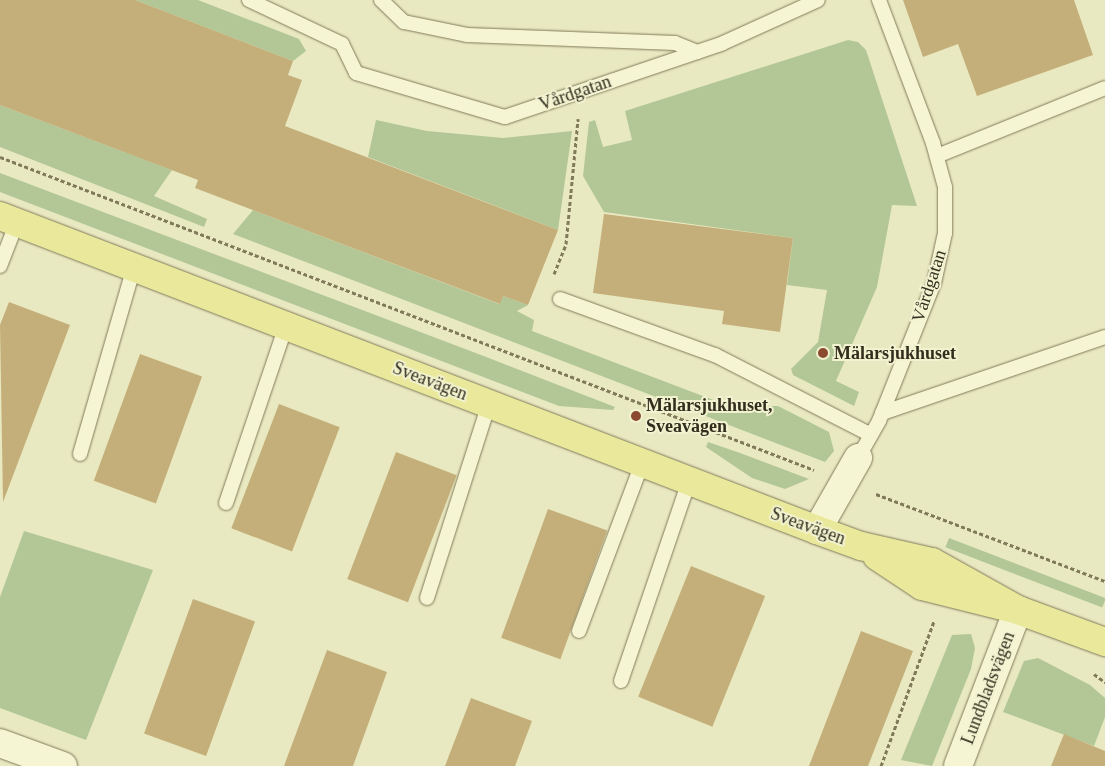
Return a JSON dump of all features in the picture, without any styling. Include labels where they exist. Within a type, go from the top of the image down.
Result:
[{"type":"main road","name":"Sveavägen","points":[[9,219],[817,530],[861,546],[932,562],[1018,610],[1105,642]]},
{"type":"street","name":"Vårdgatan","points":[[817,530],[864,447]]},
{"type":"street","name":"Lundbladsvägen","points":[[958,766],[1018,610]]},
{"type":"street","points":[[0,743],[63,766]]},
{"type":"lane","name":"Vårdgatan","points":[[248,0],[342,44],[356,73],[505,117],[697,52],[818,0]]},
{"type":"lane","points":[[381,0],[404,22],[467,35],[675,43],[697,52]]},
{"type":"lane","name":"Vårdgatan","points":[[864,447],[882,413],[934,283],[943,241],[945,187],[937,156],[879,0]]},
{"type":"lane","points":[[937,156],[1105,88]]},
{"type":"lane","points":[[0,266],[9,219]]},
{"type":"lane","points":[[80,454],[134,267]]},
{"type":"lane","points":[[560,300],[715,355],[864,447]]},
{"type":"lane","points":[[226,503],[286,326]]},
{"type":"lane","points":[[882,413],[1105,337]]},
{"type":"lane","points":[[427,598],[489,404]]},
{"type":"lane","points":[[579,631],[642,463]]},
{"type":"lane","points":[[621,681],[689,481]]},
{"type":"path","points":[[560,300],[554,272],[566,244],[580,127],[574,94]]},
{"type":"path","points":[[0,157],[1105,581]]},
{"type":"path","points":[[881,766],[938,611]]},
{"type":"green space","points":[[135,0],[198,0],[299,39],[306,51],[293,61]]},
{"type":"green space","points":[[848,40],[858,42],[866,50],[917,206],[892,205],[877,287],[836,381],[859,392],[854,406],[793,375],[791,369],[818,342],[827,290],[787,285],[793,238],[604,212],[583,176],[589,122],[595,120],[603,147],[632,140],[625,111]]},
{"type":"green space","points":[[0,105],[172,170],[154,196],[207,219],[204,227],[0,147]]},
{"type":"green space","points":[[376,120],[427,131],[503,138],[572,131],[558,230],[368,157]]},
{"type":"green space","points":[[0,173],[615,407],[613,410],[559,406],[0,192]]},
{"type":"green space","points":[[253,210],[499,304],[503,296],[528,305],[517,311],[534,320],[532,331],[729,406],[778,406],[829,432],[834,451],[825,462],[233,234]]},
{"type":"green space","points":[[708,442],[809,479],[785,489],[752,478],[706,447]]},
{"type":"green space","points":[[24,531],[153,570],[86,740],[0,708],[0,597]]},
{"type":"green space","points":[[949,538],[1105,598],[1102,608],[945,547]]},
{"type":"green space","points":[[971,634],[975,648],[971,669],[932,766],[901,760],[952,635]]},
{"type":"green space","points":[[1038,658],[1090,685],[1105,698],[1105,717],[1094,746],[1003,712],[1024,661]]},
{"type":"building","points":[[0,0],[135,0],[293,61],[288,75],[302,80],[285,126],[558,230],[528,305],[503,296],[500,304],[195,188],[198,180],[0,105]]},
{"type":"building","points":[[903,0],[1074,0],[1093,55],[977,96],[958,44],[923,57]]},
{"type":"building","points":[[604,214],[793,238],[780,332],[722,324],[724,311],[593,293]]},
{"type":"building","points":[[9,302],[70,325],[3,502],[0,325]]},
{"type":"building","points":[[140,354],[202,377],[156,503],[94,481]]},
{"type":"building","points":[[279,404],[340,427],[292,551],[231,528]]},
{"type":"building","points":[[396,452],[457,475],[408,602],[347,579]]},
{"type":"building","points":[[548,509],[607,531],[560,659],[501,638]]},
{"type":"building","points":[[691,566],[765,596],[712,727],[638,697]]},
{"type":"building","points":[[193,599],[255,622],[206,756],[144,733]]},
{"type":"building","points":[[861,631],[913,651],[868,766],[809,766]]},
{"type":"building","points":[[327,650],[387,672],[353,766],[284,766]]},
{"type":"building","points":[[471,698],[532,721],[515,766],[445,766]]},
{"type":"building","points":[[1064,734],[1105,751],[1105,766],[1051,766]]},
{"type":"place","name":"Mälarsjukhuset","points":[[823,353]]},
{"type":"place","name":"Mälarsjukhuset, Sveavägen","points":[[636,416]]}]
